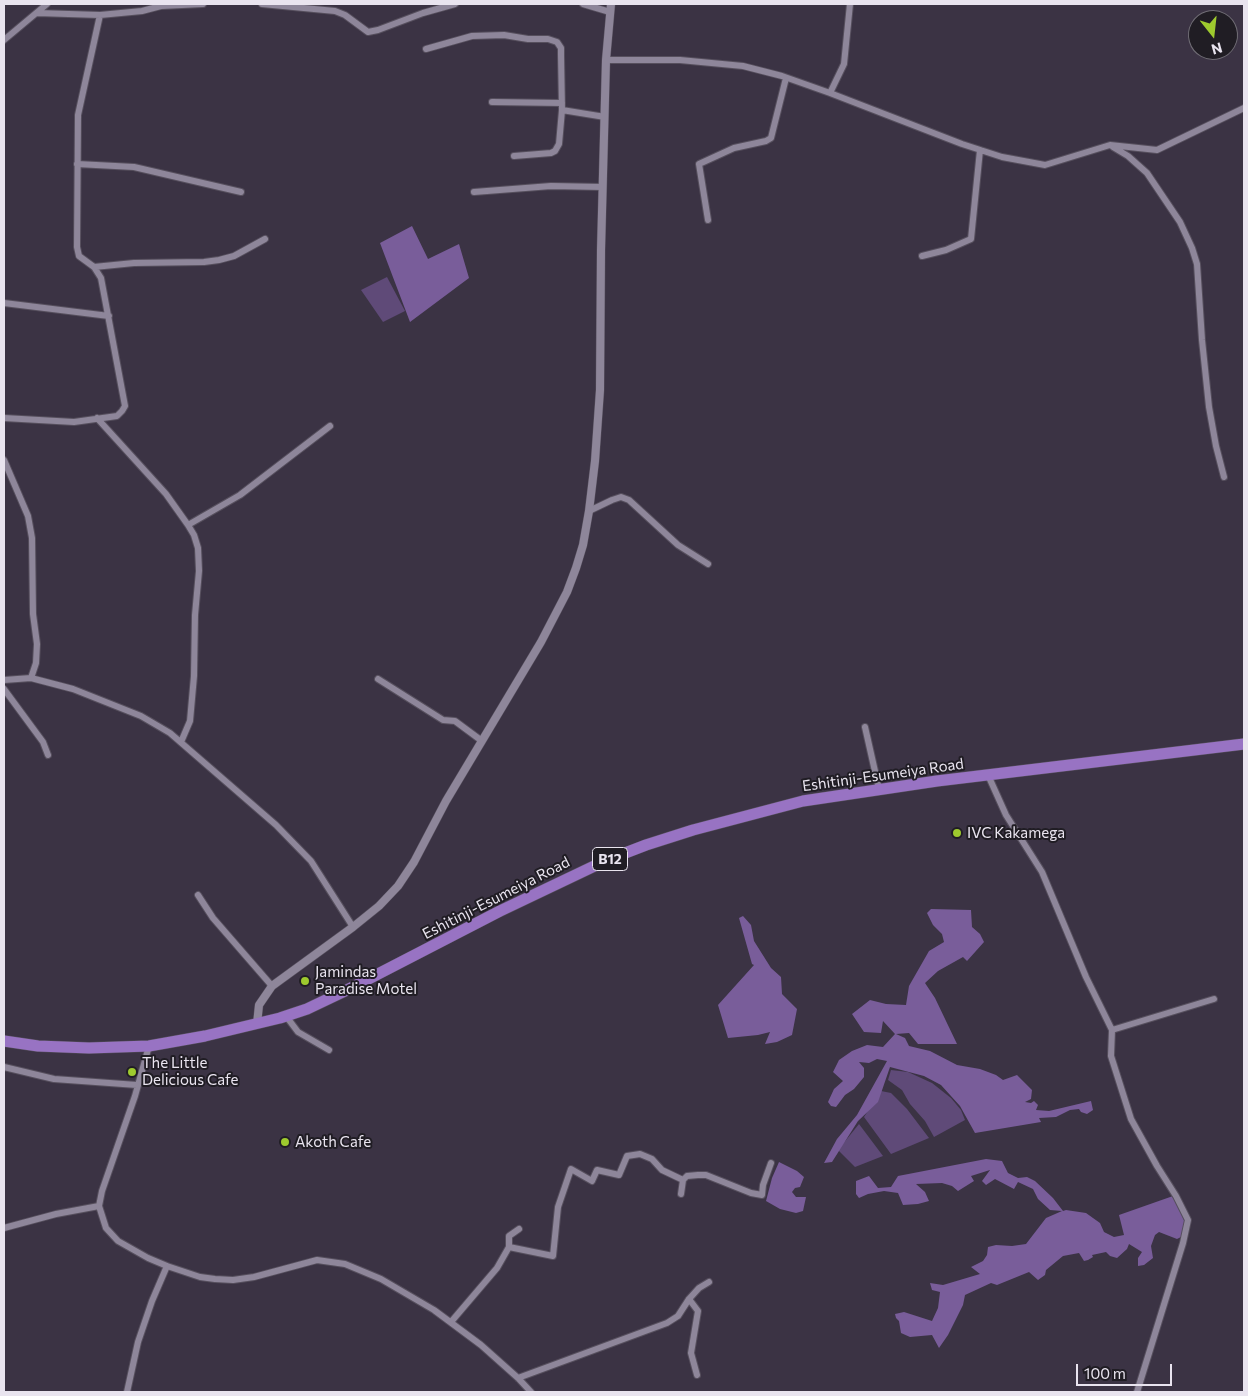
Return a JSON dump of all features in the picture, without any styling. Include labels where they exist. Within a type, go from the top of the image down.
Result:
[{"type":"highway","name":"Eshitinji-Esumeiya Road","points":[[4,1041],[38,1046],[89,1048],[149,1046],[205,1036],[286,1016],[349,989],[408,960],[475,923],[570,877],[646,844],[803,801],[988,775],[1244,744]]},
{"type":"street","points":[[4,40],[48,4]]},
{"type":"street","points":[[37,13],[100,15],[142,11],[161,6],[203,4]]},
{"type":"street","points":[[262,4],[335,11],[345,15],[368,32],[455,4]]},
{"type":"street","points":[[583,4],[610,12]]},
{"type":"street","points":[[257,1024],[259,1005],[272,986],[353,927],[379,906],[398,886],[414,862],[446,800],[541,642],[567,592],[582,545],[589,510],[595,461],[600,390],[602,187],[606,60],[612,4]]},
{"type":"street","points":[[830,93],[844,64],[850,4]]},
{"type":"street","points":[[4,418],[74,422],[116,416],[125,406],[102,278],[94,267],[79,256],[77,247],[78,115],[100,15]]},
{"type":"street","points":[[426,49],[472,36],[504,35],[548,39],[557,42],[561,48],[562,110],[559,144],[555,151],[551,153],[514,156]]},
{"type":"street","points":[[606,60],[680,60],[743,66],[830,93],[980,150],[1002,157],[1045,164],[1110,145],[1157,150],[1244,108]]},
{"type":"street","points":[[708,220],[699,164],[734,148],[766,141],[771,138],[786,78]]},
{"type":"street","points":[[492,102],[562,103]]},
{"type":"street","points":[[562,110],[605,117]]},
{"type":"street","points":[[1110,145],[1128,156],[1147,173],[1180,222],[1192,248],[1197,264],[1209,407],[1224,478]]},
{"type":"street","points":[[922,256],[946,250],[971,239],[980,150]]},
{"type":"street","points":[[77,164],[134,168],[241,192]]},
{"type":"street","points":[[474,192],[544,186],[602,187]]},
{"type":"street","points":[[94,267],[134,263],[219,260],[234,256],[265,239]]},
{"type":"street","points":[[4,303],[109,316]]},
{"type":"street","points":[[97,418],[166,494],[194,535],[198,548],[199,571],[195,615],[194,676],[190,721],[181,742]]},
{"type":"street","points":[[188,525],[240,495],[330,426]]},
{"type":"street","points":[[4,460],[28,516],[32,538],[33,606],[37,644],[36,663],[31,678]]},
{"type":"street","points":[[589,510],[621,497],[630,500],[678,545],[708,564]]},
{"type":"street","points":[[4,680],[31,678],[73,689],[116,704],[141,716],[181,742],[276,825],[311,860],[353,927]]},
{"type":"street","points":[[378,679],[444,720],[455,721],[482,741]]},
{"type":"street","points":[[4,688],[42,742],[48,755]]},
{"type":"street","points":[[866,727],[880,789]]},
{"type":"street","points":[[988,775],[1006,815],[1042,872],[1086,977],[1112,1030],[1111,1056],[1131,1119],[1188,1220],[1183,1243],[1137,1392]]},
{"type":"street","points":[[198,895],[213,918],[272,986]]},
{"type":"street","points":[[1112,1030],[1214,999]]},
{"type":"street","points":[[286,1016],[298,1032],[329,1050]]},
{"type":"street","points":[[149,1046],[102,1191],[99,1206],[106,1228],[118,1241],[167,1266],[200,1276],[233,1280],[254,1277],[317,1260],[345,1264],[381,1279],[434,1310],[482,1345],[531,1392]]},
{"type":"street","points":[[4,1067],[54,1079],[137,1085]]},
{"type":"street","points":[[509,1247],[553,1256],[558,1208],[571,1169],[592,1181],[597,1170],[619,1175],[627,1156],[640,1154],[652,1159],[662,1170],[684,1180]]},
{"type":"street","points":[[681,1194],[684,1180],[687,1176],[706,1176],[743,1191],[762,1195],[771,1164]]},
{"type":"street","points":[[4,1228],[56,1214],[99,1206]]},
{"type":"street","points":[[451,1322],[496,1268],[509,1247],[509,1236],[519,1229]]},
{"type":"street","points":[[127,1392],[138,1342],[152,1301],[167,1266]]},
{"type":"street","points":[[518,1378],[667,1323],[678,1316],[699,1288],[709,1282]]},
{"type":"street","points":[[689,1299],[698,1311],[691,1353],[697,1375]]},
{"type":"shaded area","points":[[412,226],[428,259],[459,244],[469,278],[410,322],[380,243]]},
{"type":"shaded area","points":[[387,277],[405,311],[383,322],[361,290]]},
{"type":"shaded area","points":[[931,909],[971,910],[972,927],[980,934],[984,942],[967,961],[963,957],[938,971],[925,983],[935,998],[957,1044],[918,1044],[909,1033],[896,1034],[905,1038],[909,1046],[930,1051],[957,1065],[980,1069],[1003,1080],[1017,1075],[1032,1090],[1031,1099],[1025,1102],[1031,1103],[1034,1101],[1038,1105],[1036,1110],[1049,1111],[1091,1101],[1093,1110],[1087,1114],[1079,1109],[1070,1110],[1056,1117],[1039,1118],[1041,1122],[975,1133],[960,1106],[941,1085],[924,1076],[890,1067],[878,1102],[858,1121],[832,1162],[824,1163],[837,1139],[857,1115],[887,1061],[877,1059],[869,1063],[859,1062],[864,1068],[864,1077],[854,1089],[845,1095],[836,1107],[831,1106],[828,1102],[834,1089],[843,1081],[833,1072],[839,1060],[852,1051],[867,1045],[883,1047],[895,1034],[883,1021],[881,1033],[864,1032],[852,1014],[870,1000],[886,1004],[906,1005],[909,986],[929,951],[944,942],[942,934],[933,925],[927,913]]},
{"type":"shaded area","points":[[743,916],[751,925],[754,941],[771,968],[781,977],[782,994],[797,1009],[792,1035],[777,1042],[765,1044],[770,1032],[728,1038],[718,1005],[754,965],[752,964],[739,918]]},
{"type":"shaded area","points":[[891,1070],[908,1072],[932,1083],[951,1098],[961,1110],[965,1120],[934,1137],[925,1121],[910,1104],[902,1090],[888,1080]]},
{"type":"shaded area","points":[[881,1091],[891,1093],[907,1109],[929,1138],[891,1154],[864,1117]]},
{"type":"shaded area","points":[[859,1124],[883,1156],[855,1167],[838,1150]]},
{"type":"shaded area","points":[[986,1159],[1002,1161],[1008,1173],[1018,1178],[1027,1177],[1035,1181],[1053,1198],[1063,1211],[1086,1213],[1100,1223],[1104,1232],[1114,1237],[1124,1235],[1119,1215],[1173,1196],[1185,1222],[1181,1237],[1177,1239],[1159,1232],[1155,1235],[1151,1246],[1153,1258],[1144,1265],[1138,1266],[1138,1258],[1142,1252],[1129,1244],[1127,1249],[1117,1258],[1110,1256],[1106,1252],[1092,1255],[1093,1257],[1084,1261],[1079,1253],[1063,1256],[1046,1270],[1045,1275],[1038,1280],[1029,1272],[997,1285],[991,1283],[965,1295],[963,1305],[948,1335],[939,1348],[932,1335],[910,1337],[901,1333],[899,1321],[895,1314],[904,1312],[932,1321],[938,1308],[940,1292],[932,1290],[930,1283],[943,1285],[980,1274],[971,1267],[983,1261],[987,1255],[988,1247],[1026,1244],[1046,1218],[1062,1211],[1050,1210],[1038,1199],[1033,1189],[1018,1182],[1014,1189],[995,1179],[986,1185],[982,1181],[990,1170],[971,1176],[974,1181],[958,1191],[952,1186],[942,1183],[916,1184],[925,1192],[929,1201],[918,1204],[903,1205],[898,1193],[884,1191],[859,1198],[856,1194],[856,1181],[869,1176],[878,1188],[891,1187],[898,1176]]},
{"type":"shaded area","points":[[779,1162],[797,1171],[804,1177],[800,1187],[795,1188],[792,1192],[796,1197],[806,1197],[803,1211],[796,1213],[780,1209],[766,1201],[772,1178]]},
{"type":"place","name":"IVC Kakamega","points":[[957,833]]},
{"type":"place","name":"Jamindas Paradise Motel","points":[[305,981]]},
{"type":"place","name":"The Little Delicious Cafe","points":[[132,1072]]},
{"type":"place","name":"Akoth Cafe","points":[[285,1142]]}]
